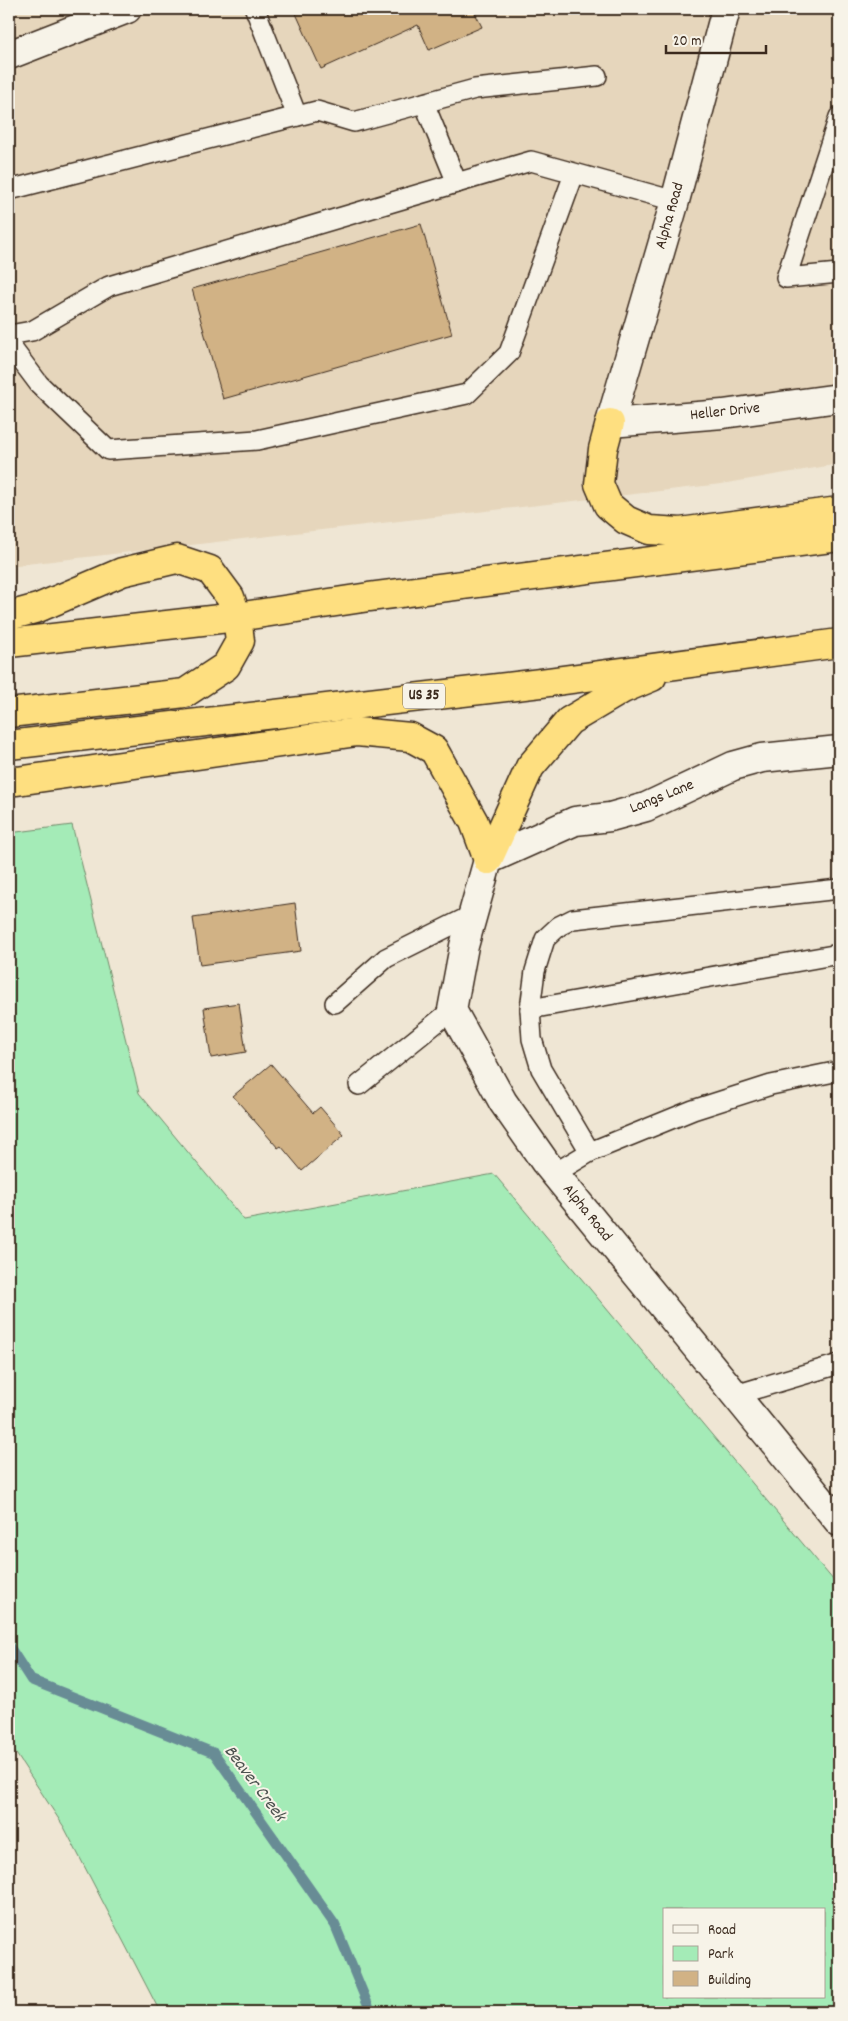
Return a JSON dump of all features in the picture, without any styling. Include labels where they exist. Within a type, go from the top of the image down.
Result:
[{"type":"highway","points":[[610,423],[603,448],[599,484],[608,505],[626,520],[648,530],[680,532],[839,511]]},
{"type":"highway","points":[[9,643],[237,617],[369,597],[839,537]]},
{"type":"highway","points":[[9,616],[38,608],[122,572],[177,559],[210,570],[230,597],[237,617],[240,641],[226,666],[185,693],[9,714]]},
{"type":"highway","name":"US 35","points":[[9,745],[541,683],[839,643]]},
{"type":"highway","points":[[488,860],[530,767],[569,721],[623,689],[685,664]]},
{"type":"highway","points":[[9,780],[17,781],[357,732],[410,737],[434,750],[474,822],[488,860]]},
{"type":"street","points":[[9,55],[89,16],[127,9]]},
{"type":"street","name":"Alpha Road","points":[[610,423],[675,201],[726,9]]},
{"type":"street","name":"Heller Drive","points":[[610,423],[723,414],[839,398]]},
{"type":"street","name":"Langs Lane","points":[[488,860],[575,821],[610,816],[646,807],[733,766],[762,758],[839,750]]},
{"type":"street","points":[[452,1010],[464,946],[488,860]]},
{"type":"street","name":"Alpha Road","points":[[452,1010],[503,1102],[555,1173],[839,1522]]},
{"type":"lane","points":[[255,9],[297,116]]},
{"type":"lane","points":[[9,190],[317,111],[354,122],[474,89],[597,76]]},
{"type":"lane","points":[[424,103],[457,183]]},
{"type":"lane","points":[[839,117],[786,278],[839,273]]},
{"type":"lane","points":[[9,336],[32,331],[109,286],[531,161],[675,201]]},
{"type":"lane","points":[[9,344],[39,384],[108,450],[257,440],[467,394],[509,353],[574,174]]},
{"type":"lane","points":[[590,1152],[541,1069],[532,1039],[530,1009],[535,971],[546,939],[558,926],[574,919],[839,889]]},
{"type":"lane","points":[[336,1003],[386,958],[472,915]]},
{"type":"lane","points":[[530,1009],[839,954]]},
{"type":"lane","points":[[359,1085],[452,1010]]},
{"type":"lane","points":[[555,1173],[590,1152],[693,1110],[771,1085],[839,1071]]},
{"type":"lane","points":[[735,1395],[839,1364]]},
{"type":"shaded area","points":[[9,9],[839,9],[839,464],[721,484],[9,566]]},
{"type":"green space","points":[[72,825],[139,1093],[244,1220],[494,1174],[839,1587],[839,2012],[160,2012],[64,1827],[9,1743],[9,833]]},
{"type":"building","points":[[294,9],[473,9],[482,27],[429,50],[418,25],[321,69]]},
{"type":"building","points":[[421,224],[452,334],[223,399],[192,289]]},
{"type":"building","points":[[295,903],[301,951],[200,965],[193,918]]},
{"type":"building","points":[[239,1003],[246,1052],[211,1058],[204,1008]]},
{"type":"building","points":[[271,1064],[313,1113],[320,1107],[344,1135],[302,1171],[281,1146],[278,1148],[233,1096]]},
{"type":"waterway","name":"Beaver Creek","points":[[9,1646],[31,1680],[214,1753],[335,1925],[371,2012]]}]
